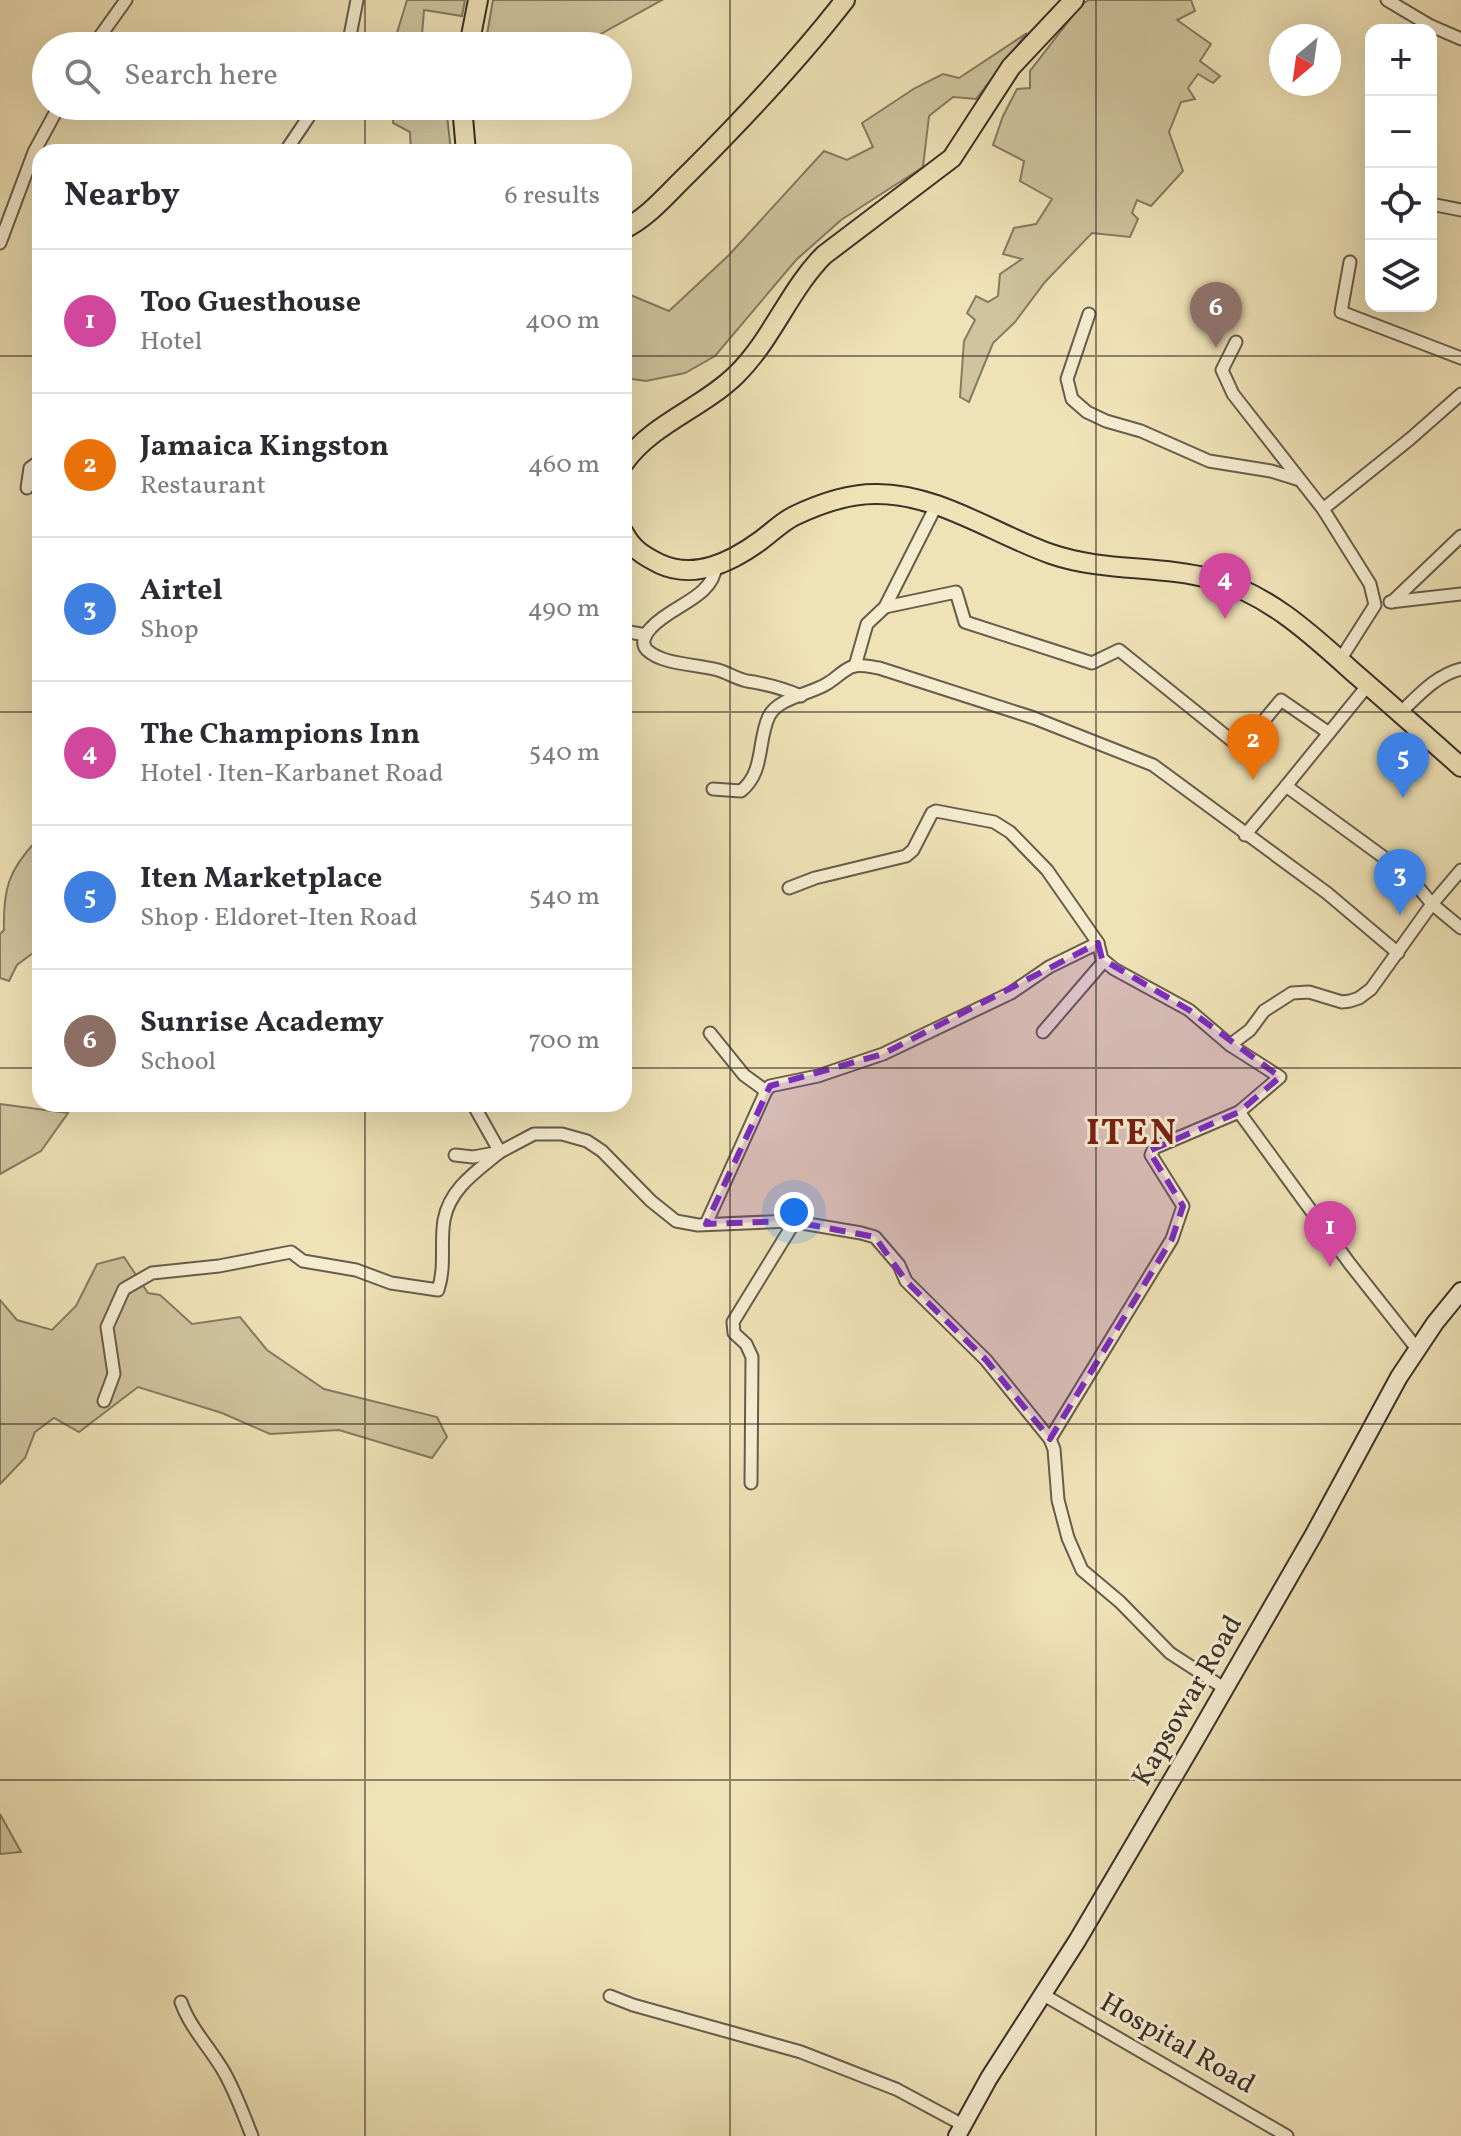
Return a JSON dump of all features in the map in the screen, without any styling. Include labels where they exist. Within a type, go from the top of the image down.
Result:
[{"type":"main road","points":[[472,32],[478,0]]},
{"type":"main road","points":[[632,223],[659,203],[748,113],[807,48],[845,0]]},
{"type":"main road","points":[[632,453],[658,429],[706,399],[739,372],[772,329],[812,267],[824,255],[952,158],[1011,67],[1074,0]]},
{"type":"main road","points":[[463,120],[465,144]]},
{"type":"main road","points":[[632,546],[647,558],[671,569],[695,571],[729,561],[790,518],[834,499],[876,493],[936,506],[1056,556],[1212,579],[1239,588],[1290,619],[1461,767]]},
{"type":"main road","name":"Kapsowar Road","points":[[960,2130],[1091,1917],[1314,1534],[1399,1377],[1461,1291]]},
{"type":"street","points":[[103,32],[126,0]]},
{"type":"street","points":[[351,32],[357,0]]},
{"type":"street","points":[[1387,0],[1429,25],[1461,39]]},
{"type":"street","points":[[38,144],[51,120]]},
{"type":"street","points":[[290,144],[307,120]]},
{"type":"street","points":[[0,243],[32,157]]},
{"type":"street","points":[[1437,205],[1461,210]]},
{"type":"street","points":[[1350,262],[1341,312],[1461,358]]},
{"type":"street","points":[[1089,314],[1067,379],[1072,399],[1087,412],[1141,431],[1209,461],[1271,471],[1300,480]]},
{"type":"street","points":[[1236,342],[1222,370],[1233,394],[1323,509],[1370,584],[1375,605],[1340,660]]},
{"type":"street","points":[[1323,509],[1461,394]]},
{"type":"street","points":[[1451,405],[1461,416]]},
{"type":"street","points":[[27,488],[32,467]]},
{"type":"street","points":[[855,666],[867,624],[885,607],[936,506]]},
{"type":"street","points":[[1392,602],[1461,536]]},
{"type":"street","points":[[716,566],[714,578],[706,590],[653,625],[643,644],[646,649],[662,658],[720,670],[801,696]]},
{"type":"street","points":[[885,607],[956,592],[965,622],[1092,663],[1119,650],[1241,748],[1281,700],[1329,733]]},
{"type":"street","points":[[1375,605],[1461,594]]},
{"type":"street","points":[[632,632],[646,635]]},
{"type":"street","points":[[713,789],[741,791],[751,783],[771,712],[820,688],[844,670],[855,666],[879,668],[1034,718],[1153,765],[1327,893],[1398,953]]},
{"type":"street","points":[[1400,713],[1430,684],[1451,671],[1461,669]]},
{"type":"street","points":[[1245,835],[1368,685]]},
{"type":"street","points":[[1286,786],[1408,875],[1432,904],[1461,928]]},
{"type":"street","points":[[789,888],[815,878],[906,856],[913,850],[932,813],[936,811],[994,822],[1015,835],[1047,870],[1098,943],[1104,961],[1189,1010],[1230,1045],[1280,1077],[1239,1112],[1154,1148],[1151,1155],[1183,1206],[1172,1239],[1050,1439]]},
{"type":"street","points":[[1230,1045],[1250,1030],[1264,1011],[1292,993],[1309,992],[1342,1002],[1359,998],[1371,989],[1432,904],[1461,870]]},
{"type":"street","points":[[706,1224],[770,1086],[851,1067],[883,1054],[1011,993],[1049,967],[1098,943]]},
{"type":"street","points":[[1043,1032],[1104,961]]},
{"type":"street","points":[[710,1033],[749,1080],[766,1091]]},
{"type":"street","points":[[478,1112],[500,1152]]},
{"type":"street","points":[[1239,1112],[1350,1264],[1418,1350]]},
{"type":"street","points":[[104,1401],[114,1374],[107,1327],[124,1289],[152,1273],[219,1266],[291,1252],[303,1261],[356,1270],[391,1283],[438,1290],[443,1273],[444,1218],[458,1186],[500,1152],[534,1134],[562,1134],[587,1141],[602,1151],[651,1201],[676,1221],[706,1224],[795,1221],[875,1237],[899,1265],[906,1281],[994,1369],[1050,1439],[1054,1449],[1058,1500],[1068,1538],[1082,1570],[1120,1602],[1170,1653],[1224,1688]]},
{"type":"street","points":[[455,1155],[473,1157],[500,1152]]},
{"type":"street","points":[[751,1483],[752,1357],[746,1344],[734,1333],[733,1322],[795,1221]]},
{"type":"street","name":"Hospital Road","points":[[1042,1994],[1287,2136]]},
{"type":"street","points":[[610,1996],[801,2052],[896,2089],[960,2130]]},
{"type":"street","points":[[181,2002],[240,2102],[252,2136]]},
{"type":"highlighted area","points":[[1098,943],[1102,959],[1189,1010],[1280,1077],[1239,1112],[1149,1151],[1183,1206],[1172,1239],[1050,1439],[986,1360],[906,1281],[875,1237],[790,1221],[706,1224],[770,1086],[883,1054]]},
{"type":"shaded area","points":[[407,0],[465,0],[462,16],[424,10],[422,32],[397,32]]},
{"type":"shaded area","points":[[493,0],[662,0],[604,32],[487,32]]},
{"type":"shaded area","points":[[1089,0],[1191,0],[1195,11],[1177,20],[1211,44],[1200,61],[1220,76],[1213,83],[1198,74],[1188,88],[1195,99],[1181,102],[1169,132],[1183,171],[1151,206],[1137,200],[1132,213],[1138,219],[1130,237],[1092,233],[1045,282],[1015,322],[993,343],[969,402],[960,397],[964,341],[975,320],[967,313],[976,296],[988,302],[998,296],[1000,274],[1022,259],[1003,254],[1014,228],[1036,224],[1052,199],[1020,181],[1024,161],[993,145],[1017,89],[1030,88],[1030,71],[1081,5]]},
{"type":"shaded area","points":[[1027,33],[976,99],[953,97],[929,116],[923,167],[841,220],[796,260],[715,356],[685,373],[646,381],[632,379],[632,296],[669,311],[729,255],[824,151],[847,160],[873,147],[862,123],[915,88],[943,74],[959,78]]},
{"type":"shaded area","points":[[393,120],[448,120],[450,144],[411,144],[410,132],[393,123]]},
{"type":"shaded area","points":[[32,846],[32,954],[17,965],[9,981],[0,978],[0,934],[4,930],[6,892],[19,862]]},
{"type":"shaded area","points":[[0,1104],[32,1108],[32,1112],[68,1113],[41,1151],[0,1174]]},
{"type":"shaded area","points":[[124,1257],[148,1293],[160,1295],[192,1324],[240,1317],[267,1350],[324,1389],[437,1417],[447,1437],[432,1458],[339,1430],[270,1434],[222,1413],[138,1387],[79,1432],[54,1418],[35,1432],[25,1458],[0,1484],[0,1300],[17,1320],[52,1330],[76,1306],[97,1264]]},
{"type":"shaded area","points":[[0,1814],[21,1852],[0,1854]]},
{"type":"place","name":"Sunrise Academy","points":[[1216,348]]},
{"type":"place","name":"The Champions Inn","points":[[1225,619]]},
{"type":"place","name":"Jamaica Kingston","points":[[1253,780]]},
{"type":"place","name":"Iten Marketplace","points":[[1403,798]]},
{"type":"place","name":"Airtel","points":[[1400,915]]},
{"type":"place","name":"Too Guesthouse","points":[[1330,1267]]},
{"type":"district","name":"ITEN","points":[[1132,1135]]}]
